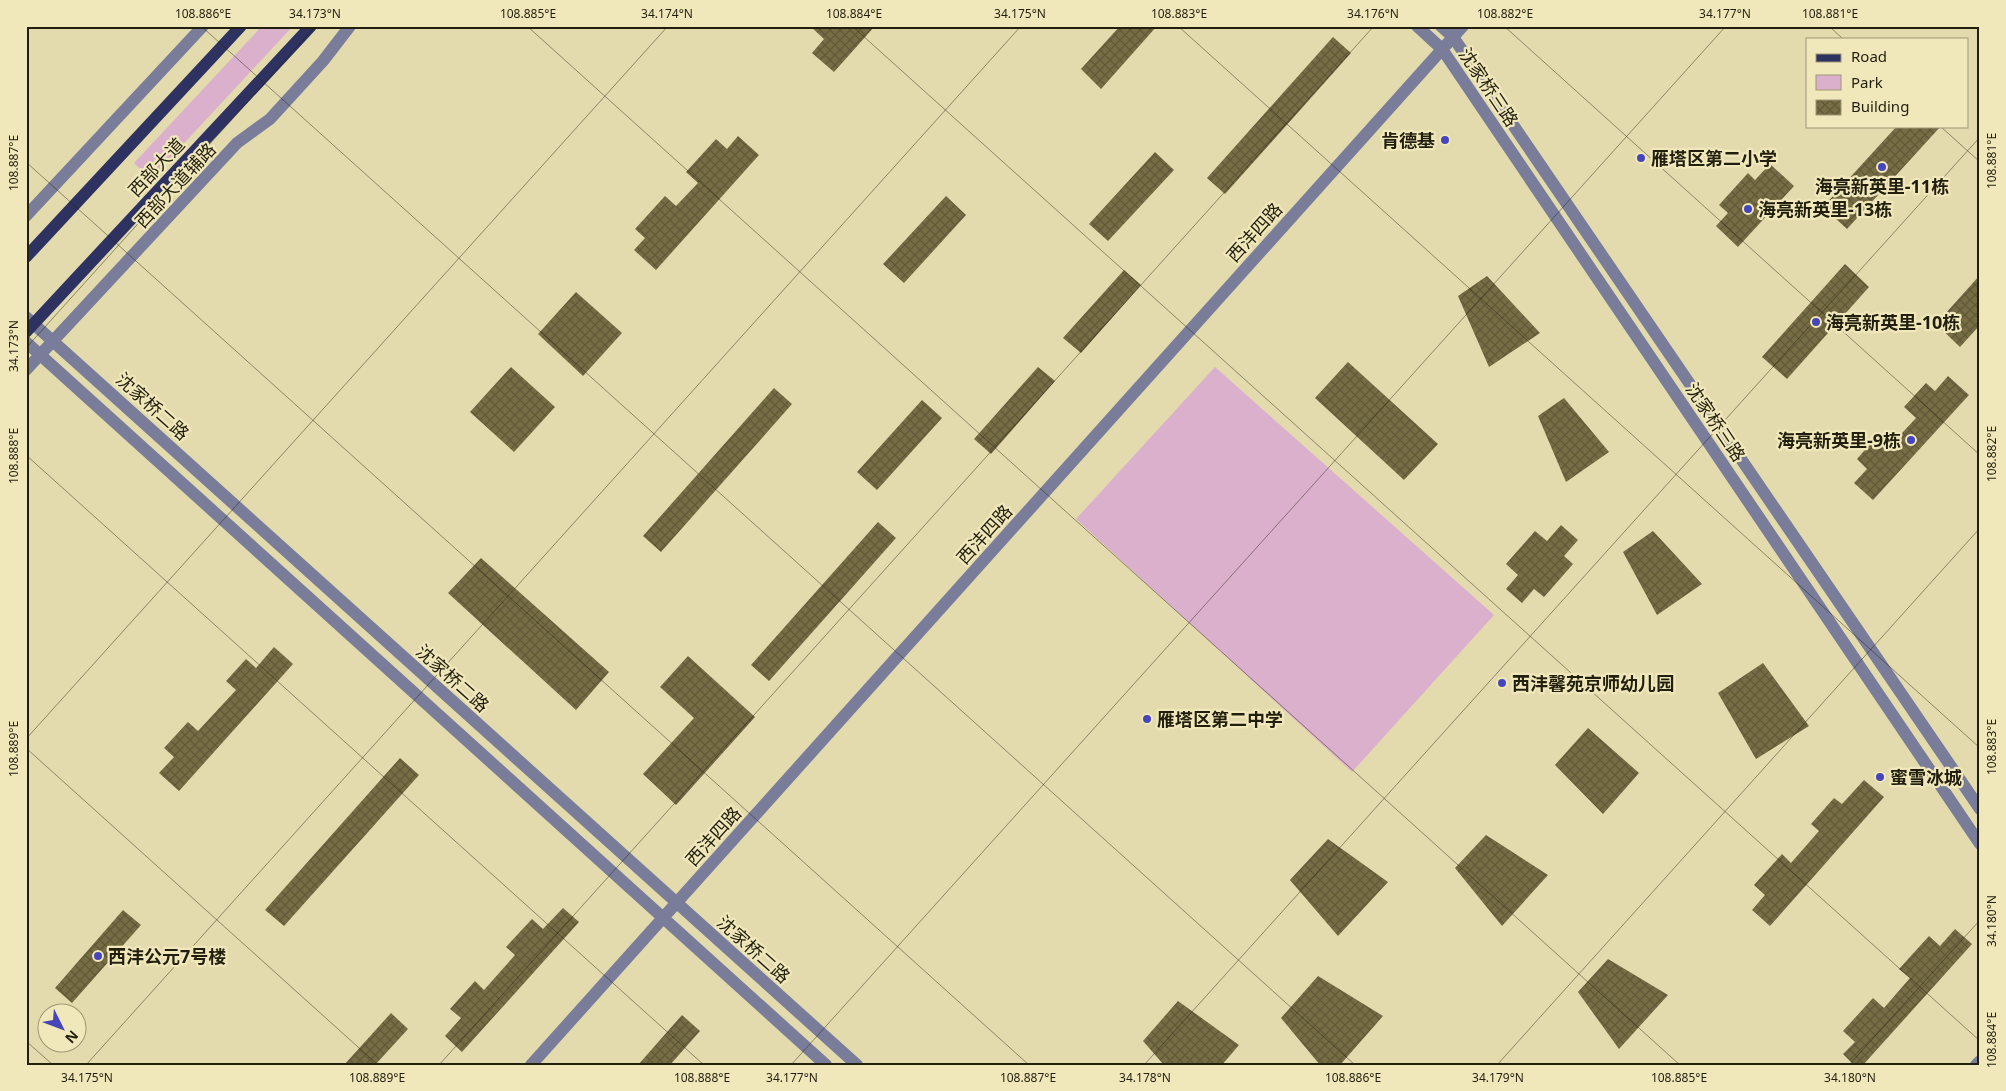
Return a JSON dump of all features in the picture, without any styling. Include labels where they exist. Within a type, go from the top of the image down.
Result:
[{"type":"main road","name":"西部大道","points":[[26,257],[242,26]]},
{"type":"main road","name":"西部大道","points":[[29,324],[311,26]]},
{"type":"street","points":[[26,216],[204,26]]},
{"type":"street","name":"西部大道辅路","points":[[26,370],[237,143],[270,119],[323,61],[350,26]]},
{"type":"street","name":"沈家桥三路","points":[[1417,26],[1442,49],[1980,844]]},
{"type":"street","name":"沈家桥三路","points":[[1441,26],[1453,37],[1980,809]]},
{"type":"street","name":"西沣四路","points":[[530,1065],[1463,26]]},
{"type":"street","name":"沈家桥二路","points":[[29,324],[54,340],[857,1065]]},
{"type":"street","name":"沈家桥二路","points":[[26,342],[826,1065]]},
{"type":"street","points":[[1976,1065],[1980,1061]]},
{"type":"green space","points":[[262,26],[293,26],[151,179],[134,163]]},
{"type":"green space","points":[[1215,367],[1494,615],[1352,772],[1076,519]]},
{"type":"building","points":[[810,26],[875,26],[834,72],[812,53],[824,39]]},
{"type":"building","points":[[1120,26],[1157,26],[1101,89],[1081,69]]},
{"type":"building","points":[[1333,37],[1351,53],[1225,194],[1207,178]]},
{"type":"building","name":"海亮新英里-11栋","points":[[1895,128],[1939,128],[1847,229],[1823,207]]},
{"type":"building","points":[[738,136],[759,155],[656,270],[634,250],[645,238],[635,229],[665,196],[676,206],[698,183],[686,172],[716,139],[727,149]]},
{"type":"building","points":[[1155,152],[1174,170],[1108,241],[1089,224]]},
{"type":"building","name":"海亮新英里-13栋","points":[[1770,164],[1794,186],[1738,247],[1716,226],[1728,213],[1719,205],[1748,173],[1755,180]]},
{"type":"building","points":[[946,196],[966,215],[904,283],[883,264]]},
{"type":"building","name":"海亮新英里-10栋","points":[[1845,264],[1869,287],[1787,379],[1762,357]]},
{"type":"building","points":[[1124,270],[1141,285],[1081,353],[1063,338]]},
{"type":"building","points":[[1980,275],[1980,325],[1960,347],[1936,324]]},
{"type":"building","points":[[1487,276],[1540,333],[1489,367],[1458,296]]},
{"type":"building","points":[[576,292],[622,333],[583,376],[538,334]]},
{"type":"building","points":[[1348,362],[1438,444],[1404,480],[1315,398]]},
{"type":"building","points":[[511,367],[555,407],[514,452],[470,412]]},
{"type":"building","points":[[1038,367],[1055,381],[991,454],[974,439]]},
{"type":"building","name":"海亮新英里-9栋","points":[[1948,376],[1969,395],[1873,500],[1854,483],[1867,469],[1857,459],[1878,435],[1890,446],[1916,418],[1904,407],[1926,383],[1935,391]]},
{"type":"building","points":[[774,388],[792,404],[661,552],[643,536]]},
{"type":"building","points":[[1564,398],[1609,452],[1566,482],[1538,416]]},
{"type":"building","points":[[922,400],[942,418],[877,490],[857,472]]},
{"type":"building","points":[[878,522],[896,538],[769,681],[751,665]]},
{"type":"building","points":[[1561,525],[1578,540],[1564,556],[1573,564],[1544,597],[1534,589],[1522,603],[1506,589],[1518,575],[1506,564],[1535,531],[1547,541]]},
{"type":"building","points":[[1653,531],[1702,584],[1657,615],[1623,552]]},
{"type":"building","points":[[481,558],[609,672],[576,710],[448,593]]},
{"type":"building","points":[[274,647],[293,664],[179,791],[159,773],[174,757],[164,748],[188,722],[198,731],[236,690],[226,681],[246,659],[256,668]]},
{"type":"building","points":[[688,656],[755,717],[676,805],[643,774],[694,718],[660,687]]},
{"type":"building","points":[[1763,663],[1809,726],[1756,759],[1718,693]]},
{"type":"building","points":[[1588,728],[1639,773],[1603,814],[1555,765]]},
{"type":"building","points":[[400,758],[419,775],[284,926],[265,910]]},
{"type":"building","points":[[1864,780],[1884,797],[1770,926],[1752,910],[1765,895],[1754,885],[1782,854],[1791,863],[1819,831],[1811,824],[1834,798],[1842,804]]},
{"type":"building","points":[[1486,835],[1548,875],[1502,926],[1455,868]]},
{"type":"building","points":[[1328,839],[1388,882],[1338,936],[1290,880]]},
{"type":"building","points":[[563,908],[579,922],[462,1052],[445,1036],[461,1018],[450,1009],[475,981],[484,990],[515,955],[506,947],[532,919],[543,929]]},
{"type":"building","name":"西沣公元7号楼","points":[[123,910],[141,925],[72,1003],[55,988]]},
{"type":"building","points":[[1955,929],[1972,944],[1863,1065],[1854,1065],[1843,1054],[1855,1042],[1843,1031],[1873,998],[1884,1008],[1910,978],[1899,969],[1929,936],[1940,946]]},
{"type":"building","points":[[1608,959],[1668,995],[1619,1049],[1578,992]]},
{"type":"building","points":[[1318,976],[1383,1016],[1340,1065],[1320,1065],[1281,1018]]},
{"type":"building","points":[[1178,1001],[1239,1045],[1222,1065],[1164,1065],[1143,1041]]},
{"type":"building","points":[[391,1013],[408,1029],[375,1065],[344,1065]]},
{"type":"building","points":[[682,1015],[700,1031],[670,1065],[638,1065]]},
{"type":"place","name":"肯德基","points":[[1445,140]]},
{"type":"place","name":"雁塔区第二小学","points":[[1641,158]]},
{"type":"place","name":"海亮新英里-11栋","points":[[1882,167]]},
{"type":"place","name":"海亮新英里-13栋","points":[[1748,209]]},
{"type":"place","name":"海亮新英里-10栋","points":[[1816,322]]},
{"type":"place","name":"海亮新英里-9栋","points":[[1911,440]]},
{"type":"place","name":"西沣馨苑京师幼儿园","points":[[1502,683]]},
{"type":"place","name":"雁塔区第二中学","points":[[1147,719]]},
{"type":"place","name":"蜜雪冰城","points":[[1880,777]]},
{"type":"place","name":"西沣公元7号楼","points":[[98,956]]}]
